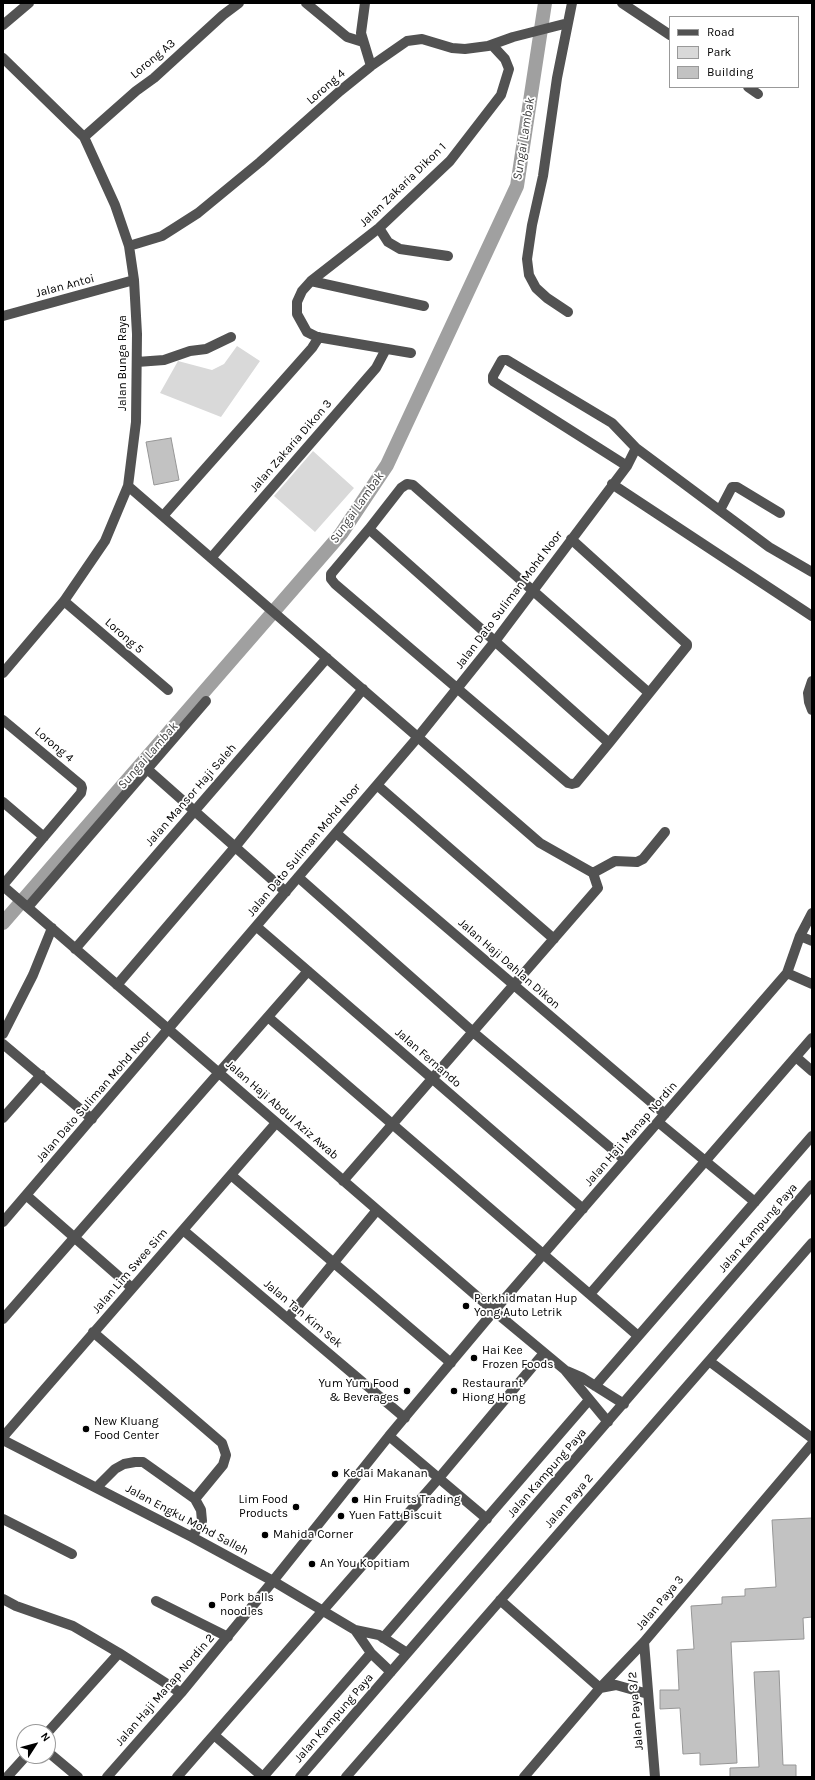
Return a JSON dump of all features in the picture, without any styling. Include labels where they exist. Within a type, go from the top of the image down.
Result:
[{"type":"street","points":[[3,25],[30,3]]},
{"type":"street","name":"Lorong A3","points":[[84,137],[136,91],[154,78],[223,15],[239,3]]},
{"type":"street","points":[[306,3],[347,37],[363,42]]},
{"type":"street","points":[[366,3],[361,33],[371,66]]},
{"type":"street","points":[[568,312],[547,298],[536,288],[529,275],[527,259],[532,225],[542,182],[564,24],[572,3]]},
{"type":"street","points":[[622,3],[669,34]]},
{"type":"street","name":"Lorong 4","points":[[129,246],[162,236],[198,213],[260,162],[340,91],[407,40],[422,39],[452,48],[465,48],[492,45],[514,37],[564,24]]},
{"type":"street","name":"Jalan Zakaria Dikon 1","points":[[319,337],[307,332],[297,314],[297,302],[302,291],[311,281],[379,228],[450,162],[501,95],[509,69],[505,59],[492,45]]},
{"type":"street","name":"Jalan Bunga Raya","points":[[3,58],[84,137],[115,205],[129,246],[134,280],[137,334],[136,422],[128,486],[105,541],[64,601],[3,673]]},
{"type":"street","points":[[749,88],[758,94]]},
{"type":"street","points":[[379,228],[388,242],[400,249],[448,256]]},
{"type":"street","name":"Jalan Antoi","points":[[3,316],[134,280]]},
{"type":"street","points":[[311,281],[424,306]]},
{"type":"street","points":[[137,362],[164,360],[190,351],[206,349],[231,337]]},
{"type":"street","points":[[163,516],[312,348],[319,337],[410,353]]},
{"type":"street","name":"Jalan Zakaria Dikon 3","points":[[211,558],[376,368],[386,349]]},
{"type":"street","points":[[627,466],[493,381],[493,376],[502,360],[507,360],[612,423],[636,448],[769,547],[812,572]]},
{"type":"street","name":"Jalan Dato Suliman Mohd Noor","points":[[3,1222],[169,1030],[418,737],[496,640],[533,591],[627,466],[636,448]]},
{"type":"street","points":[[571,539],[686,643],[687,646],[609,743],[576,783],[572,784],[568,783],[331,579],[331,574],[402,488],[407,484],[413,485],[649,693]]},
{"type":"street","points":[[612,484],[812,616]]},
{"type":"street","points":[[128,486],[540,843],[593,873],[598,888],[343,1180]]},
{"type":"street","points":[[720,510],[732,487],[736,487],[780,513]]},
{"type":"street","points":[[369,529],[496,640],[609,743]]},
{"type":"street","name":"Lorong 5","points":[[64,601],[168,690]]},
{"type":"street","name":"Jalan Mansor Haji Saleh","points":[[75,949],[327,658]]},
{"type":"street","points":[[812,681],[808,693],[812,710]]},
{"type":"street","points":[[117,985],[235,847],[363,689]]},
{"type":"street","points":[[26,906],[206,701]]},
{"type":"street","name":"Lorong 4","points":[[3,720],[81,785],[81,793],[44,837]]},
{"type":"street","points":[[146,768],[286,892]]},
{"type":"street","points":[[377,785],[554,939]]},
{"type":"street","points":[[3,802],[44,837],[3,886]]},
{"type":"street","points":[[593,873],[615,861],[637,862],[643,859],[666,832]]},
{"type":"street","name":"Jalan Haji Dahlan Dikon","points":[[336,833],[514,985],[661,1118],[706,1161],[755,1202]]},
{"type":"street","points":[[298,877],[472,1032],[625,1160]]},
{"type":"street","name":"Jalan Haji Abdul Aziz Awab","points":[[3,886],[494,1311],[565,1370]]},
{"type":"street","points":[[812,913],[800,936],[787,973],[812,984]]},
{"type":"street","name":"Jalan Fernando","points":[[257,926],[583,1209]]},
{"type":"street","points":[[3,1034],[34,975],[52,928]]},
{"type":"street","points":[[800,936],[812,941]]},
{"type":"street","points":[[3,1319],[308,971]]},
{"type":"street","name":"Jalan Haji Manap Nordin","points":[[389,1436],[494,1311],[787,973]]},
{"type":"street","points":[[268,1017],[637,1335]]},
{"type":"street","points":[[590,1294],[812,1038]]},
{"type":"street","points":[[3,1044],[92,1119]]},
{"type":"street","points":[[796,1057],[812,1072]]},
{"type":"street","points":[[3,1118],[40,1075]]},
{"type":"street","name":"Jalan Lim Swee Sim","points":[[3,1436],[276,1123]]},
{"type":"street","name":"Jalan Kampung Paya","points":[[595,1386],[637,1335],[812,1136]]},
{"type":"street","points":[[230,1175],[451,1363]]},
{"type":"street","name":"Jalan Kampung Paya","points":[[300,1777],[812,1185]]},
{"type":"street","points":[[26,1195],[132,1288]]},
{"type":"street","points":[[288,1318],[377,1210]]},
{"type":"street","name":"Jalan Tan Kim Sek","points":[[183,1230],[405,1418]]},
{"type":"street","name":"Jalan Paya 2","points":[[346,1777],[812,1242]]},
{"type":"street","points":[[94,1332],[222,1443],[226,1455],[223,1465],[195,1499]]},
{"type":"street","points":[[177,1777],[439,1478],[544,1353]]},
{"type":"street","points":[[709,1361],[812,1438]]},
{"type":"street","points":[[565,1370],[624,1404]]},
{"type":"street","points":[[565,1370],[608,1422]]},
{"type":"street","points":[[384,1638],[589,1400]]},
{"type":"street","points":[[389,1436],[488,1519]]},
{"type":"street","name":"Jalan Haji Manap Nordin 2","points":[[107,1777],[228,1637],[389,1436]]},
{"type":"street","name":"Jalan Engku Mohd Salleh","points":[[3,1440],[192,1537],[273,1581],[355,1630],[379,1635],[407,1653]]},
{"type":"street","name":"Jalan Paya 3","points":[[524,1777],[600,1688],[644,1642],[812,1444]]},
{"type":"street","points":[[97,1488],[115,1469],[124,1464],[143,1462],[195,1499],[201,1510],[202,1521],[192,1537]]},
{"type":"street","points":[[3,1519],[72,1554]]},
{"type":"street","points":[[3,1599],[16,1606],[72,1626],[120,1653],[181,1693]]},
{"type":"street","points":[[500,1600],[600,1688],[616,1685],[648,1694]]},
{"type":"street","points":[[156,1602],[228,1637]]},
{"type":"street","name":"Jalan Engku Mohd Salleh","points":[[355,1630],[371,1654],[391,1672]]},
{"type":"street","name":"Jalan Paya 3/2","points":[[644,1642],[655,1777]]},
{"type":"street","points":[[55,1724],[120,1653]]},
{"type":"street","points":[[214,1735],[263,1777],[371,1654]]},
{"type":"street","points":[[56,1759],[78,1777]]},
{"type":"street","points":[[6,1777],[18,1764]]},
{"type":"green space","points":[[237,346],[260,361],[221,417],[160,393],[178,361],[212,370],[224,364]]},
{"type":"green space","points":[[313,451],[354,488],[315,532],[274,496]]},
{"type":"building","points":[[171,438],[179,480],[154,485],[146,442]]},
{"type":"building","points":[[812,1518],[812,1617],[803,1618],[804,1639],[731,1642],[737,1763],[700,1765],[700,1753],[683,1754],[680,1708],[660,1709],[660,1690],[679,1690],[677,1650],[694,1649],[691,1606],[722,1604],[722,1597],[745,1596],[745,1589],[776,1587],[772,1520]]},
{"type":"building","points":[[779,1671],[783,1765],[796,1765],[796,1777],[730,1777],[730,1768],[759,1767],[754,1672]]},
{"type":"waterway","name":"Sungai Lambak","points":[[3,923],[341,534],[387,465],[517,186],[545,3]]},
{"type":"place","name":"Perkhidmatan Hup Yong Auto Letrik","points":[[466,1306]]},
{"type":"place","name":"Hai Kee Frozen Foods","points":[[474,1358]]},
{"type":"place","name":"Yum Yum Food & Beverages","points":[[407,1391]]},
{"type":"place","name":"Restaurant Hiong Hong","points":[[454,1391]]},
{"type":"place","name":"New Kluang Food Center","points":[[86,1429]]},
{"type":"place","name":"Kedai Makanan","points":[[335,1474]]},
{"type":"place","name":"Hin Fruits Trading","points":[[355,1500]]},
{"type":"place","name":"Lim Food Products","points":[[296,1507]]},
{"type":"place","name":"Yuen Fatt Biscuit","points":[[341,1516]]},
{"type":"place","name":"Mahida Corner","points":[[265,1535]]},
{"type":"place","name":"An You Kopitiam","points":[[312,1564]]},
{"type":"place","name":"Pork balls noodles","points":[[212,1605]]}]
